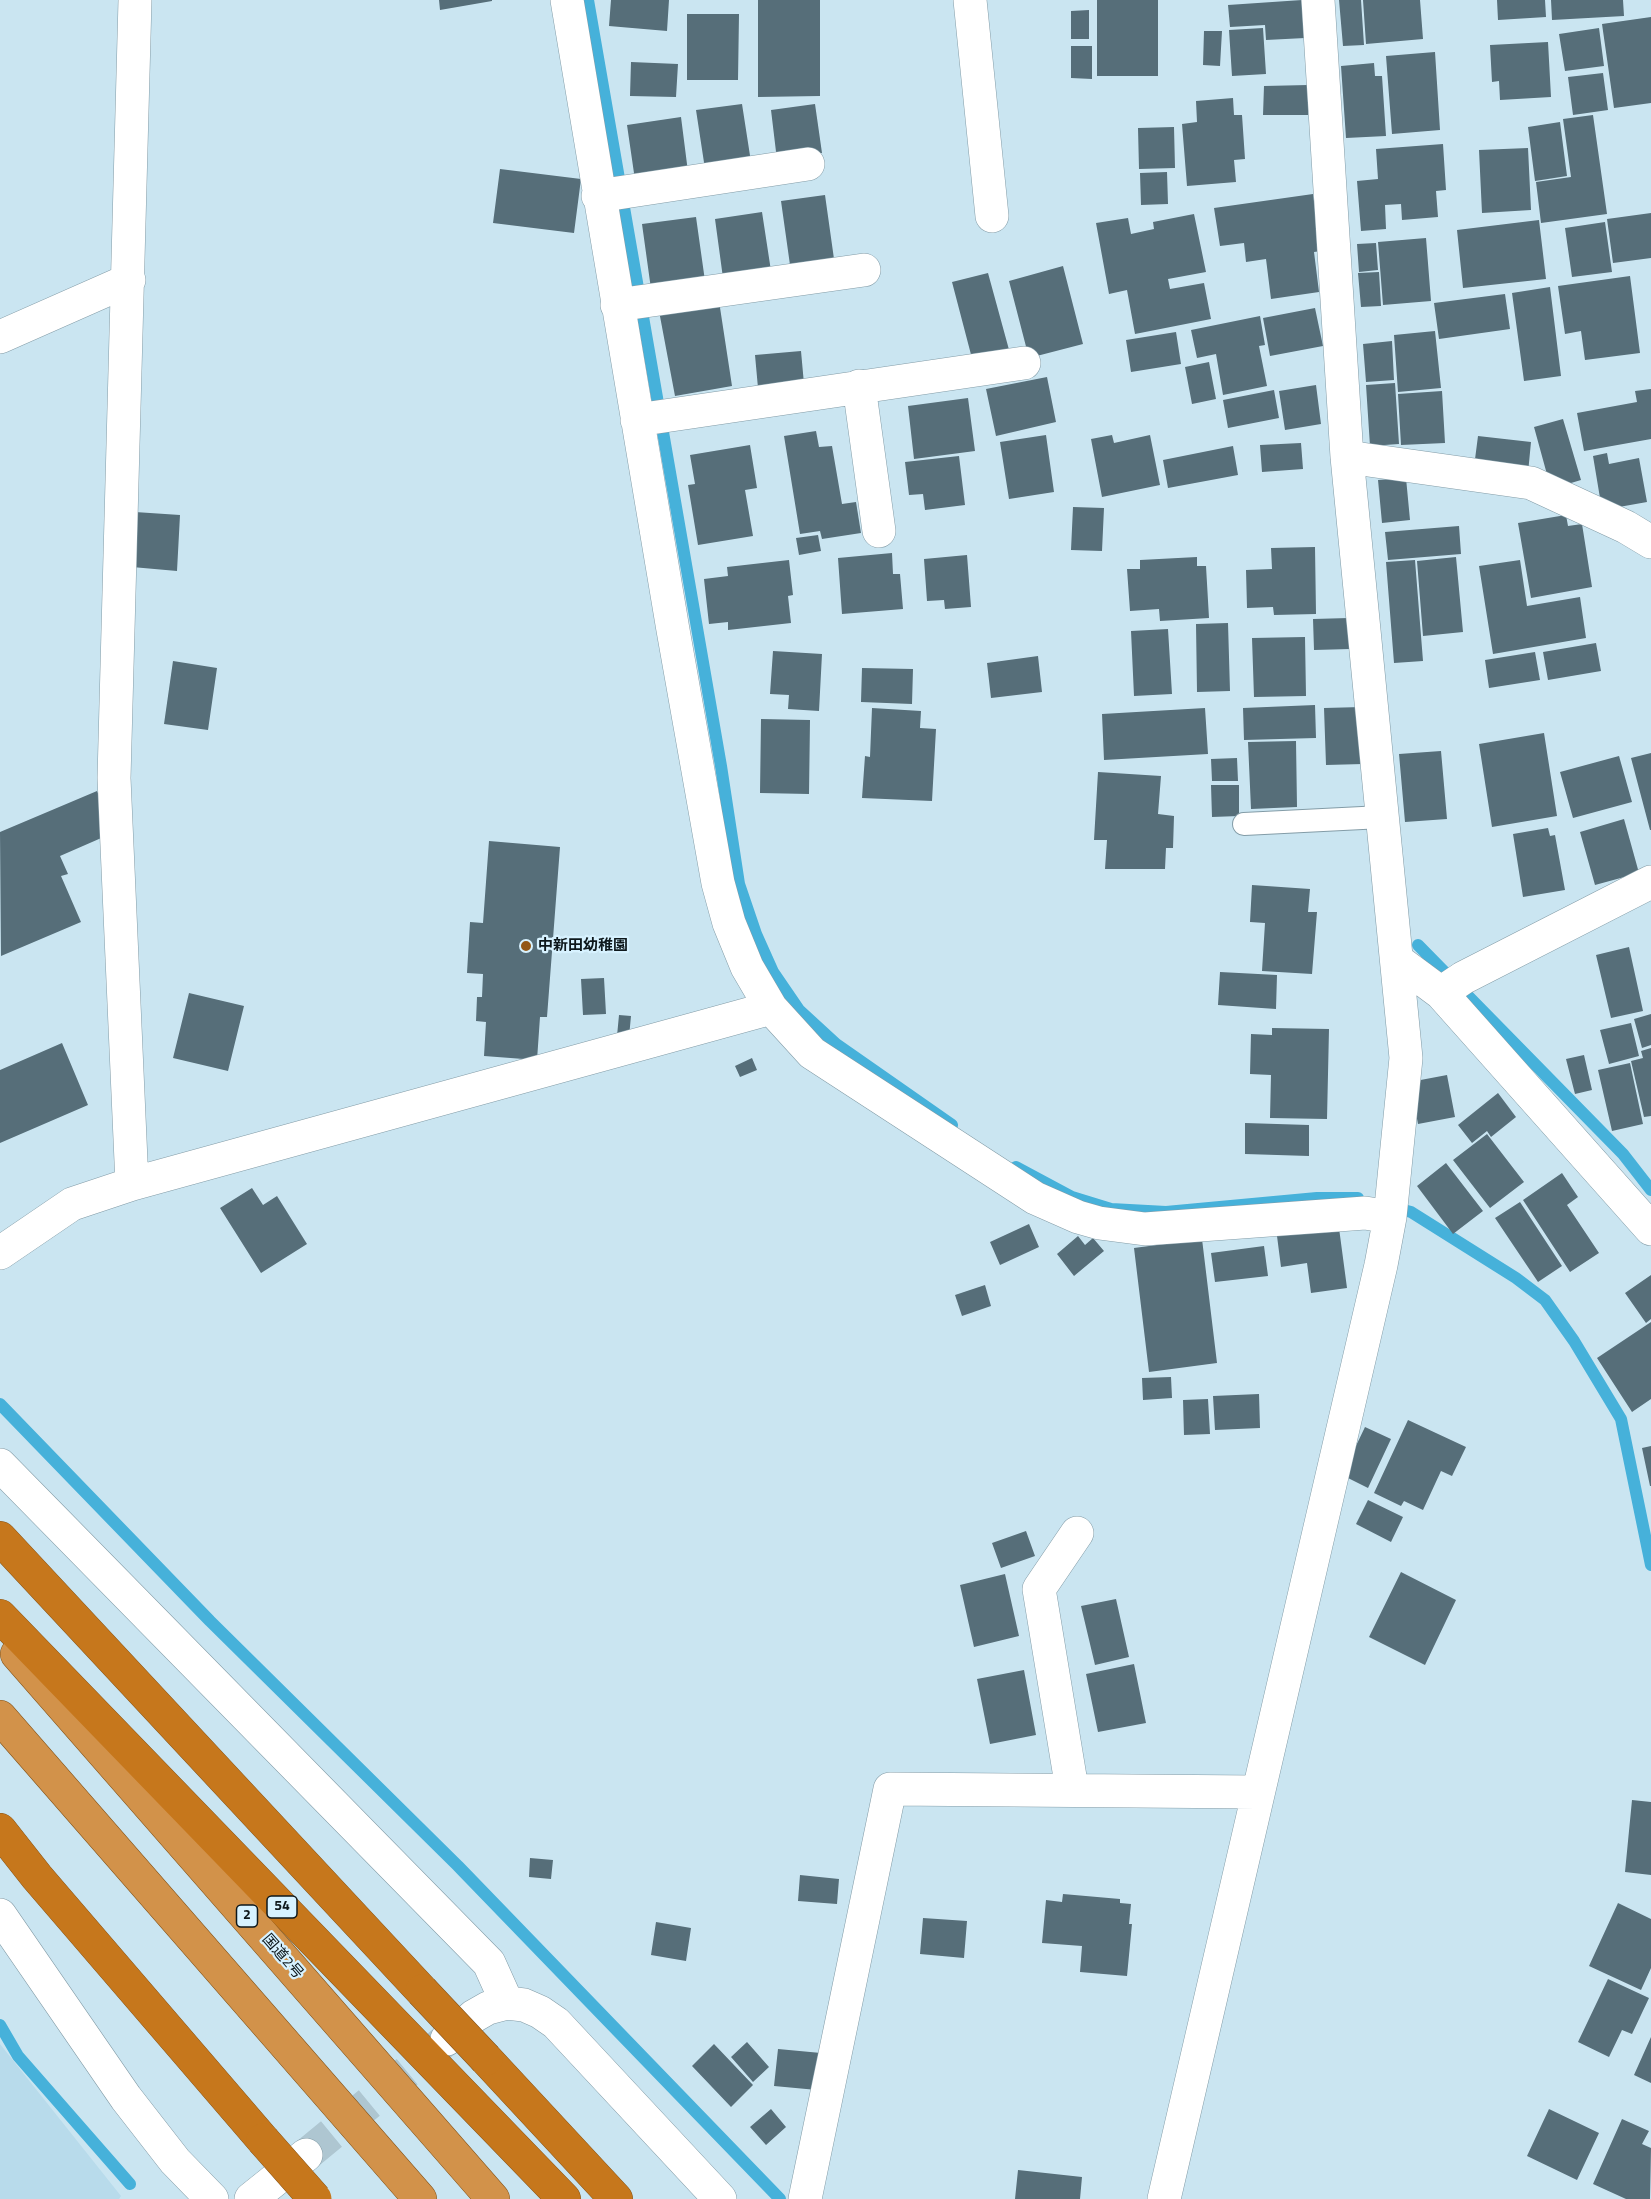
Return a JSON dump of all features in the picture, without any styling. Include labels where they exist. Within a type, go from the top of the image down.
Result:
[{"type":"highway","points":[[0,1538],[616,2199]]},
{"type":"highway","name":"54","points":[[0,1616],[564,2199]]},
{"type":"highway","name":"国道2号","points":[[0,1635],[493,2199]]},
{"type":"highway","points":[[0,1717],[420,2199]]},
{"type":"highway","points":[[0,1830],[37,1877],[315,2199]]},
{"type":"street","points":[[132,1184],[114,778],[135,0]]},
{"type":"street","points":[[567,0],[613,194],[652,418],[718,883],[729,923],[743,956],[771,1008],[812,1053],[1035,1198],[1078,1216],[1100,1223],[1145,1228],[1365,1213],[1391,1208]]},
{"type":"street","points":[[970,0],[992,216]]},
{"type":"street","points":[[1164,2199],[1391,1208],[1406,1058],[1347,457],[1318,0]]},
{"type":"street","points":[[613,194],[808,164]]},
{"type":"street","points":[[632,302],[864,270]]},
{"type":"street","points":[[0,337],[129,280]]},
{"type":"street","points":[[652,418],[1024,363]]},
{"type":"street","points":[[859,386],[879,531]]},
{"type":"street","points":[[1347,457],[1531,483],[1626,527],[1651,542]]},
{"type":"street","points":[[1450,986],[1651,882]]},
{"type":"street","points":[[1398,961],[1450,986],[1651,1229]]},
{"type":"street","points":[[0,1253],[72,1204],[132,1184],[771,1008]]},
{"type":"street","points":[[0,1465],[489,1963],[507,2003]]},
{"type":"street","points":[[1072,1790],[1039,1589],[1077,1533]]},
{"type":"street","points":[[805,2199],[890,1789],[1256,1792]]},
{"type":"street","points":[[0,1915],[126,2098],[175,2161],[212,2199]]},
{"type":"street","points":[[447,2039],[474,2016],[488,2008],[507,2003],[524,2004],[556,2023],[720,2199]]},
{"type":"street","points":[[251,2199],[306,2155]]},
{"type":"lane","points":[[1244,824],[1382,817]]},
{"type":"shaded area","points":[[0,2044],[121,2196],[119,2199],[0,2199]]},
{"type":"building","points":[[439,0],[492,0],[492,1],[440,10]]},
{"type":"building","points":[[611,0],[669,0],[667,31],[609,26]]},
{"type":"building","points":[[758,0],[820,0],[820,96],[758,97]]},
{"type":"building","points":[[1097,0],[1158,0],[1158,76],[1097,76]]},
{"type":"building","points":[[1302,0],[1305,38],[1266,40],[1265,25],[1230,27],[1228,5]]},
{"type":"building","points":[[1339,0],[1361,0],[1364,45],[1343,46]]},
{"type":"building","points":[[1363,0],[1420,0],[1423,39],[1366,44]]},
{"type":"building","points":[[1497,0],[1545,0],[1546,17],[1498,20]]},
{"type":"building","points":[[1551,0],[1623,0],[1624,16],[1552,20]]},
{"type":"building","points":[[1089,10],[1089,39],[1071,39],[1071,11]]},
{"type":"building","points":[[687,14],[739,14],[738,80],[687,80]]},
{"type":"building","points":[[1651,17],[1651,103],[1614,108],[1602,24]]},
{"type":"building","points":[[1263,28],[1266,74],[1232,76],[1229,30]]},
{"type":"building","points":[[1599,28],[1604,66],[1565,71],[1559,34]]},
{"type":"building","points":[[1204,31],[1222,31],[1220,66],[1203,65]]},
{"type":"building","points":[[1548,42],[1551,97],[1500,100],[1499,81],[1492,82],[1490,45]]},
{"type":"building","points":[[1071,46],[1092,46],[1092,79],[1071,78]]},
{"type":"building","points":[[1435,52],[1440,130],[1392,134],[1386,56]]},
{"type":"building","points":[[631,62],[678,64],[676,97],[630,96]]},
{"type":"building","points":[[1374,63],[1375,76],[1382,76],[1386,136],[1346,138],[1341,66]]},
{"type":"building","points":[[1603,73],[1608,110],[1573,115],[1568,77]]},
{"type":"building","points":[[1308,85],[1308,115],[1263,115],[1264,86]]},
{"type":"building","points":[[1233,98],[1234,115],[1242,115],[1245,159],[1234,160],[1236,182],[1187,186],[1182,124],[1197,122],[1196,101]]},
{"type":"building","points":[[742,104],[751,162],[705,169],[696,110]]},
{"type":"building","points":[[815,104],[822,153],[777,160],[771,110]]},
{"type":"building","points":[[1593,115],[1607,214],[1541,223],[1536,182],[1571,177],[1563,119]]},
{"type":"building","points":[[681,117],[688,172],[635,180],[627,125]]},
{"type":"building","points":[[1560,122],[1567,176],[1535,181],[1528,127]]},
{"type":"building","points":[[1174,127],[1175,168],[1139,169],[1138,128]]},
{"type":"building","points":[[1443,144],[1446,190],[1436,191],[1438,217],[1402,220],[1401,204],[1385,205],[1386,229],[1361,231],[1357,181],[1378,179],[1376,149]]},
{"type":"building","points":[[1528,148],[1531,210],[1482,213],[1479,150]]},
{"type":"building","points":[[500,169],[581,179],[574,233],[493,223]]},
{"type":"building","points":[[1167,172],[1168,204],[1141,205],[1140,173]]},
{"type":"building","points":[[1313,194],[1321,251],[1314,252],[1319,292],[1271,299],[1266,259],[1246,262],[1244,243],[1220,246],[1214,208]]},
{"type":"building","points":[[825,195],[834,259],[790,265],[781,201]]},
{"type":"building","points":[[762,212],[771,271],[723,278],[715,219]]},
{"type":"building","points":[[1651,213],[1651,258],[1613,263],[1607,219]]},
{"type":"building","points":[[1194,214],[1206,272],[1168,279],[1170,289],[1204,283],[1211,319],[1135,334],[1127,290],[1109,294],[1096,223],[1128,218],[1131,234],[1154,229],[1153,222]]},
{"type":"building","points":[[696,217],[705,281],[651,289],[642,224]]},
{"type":"building","points":[[1539,220],[1546,279],[1463,288],[1457,230]]},
{"type":"building","points":[[1605,222],[1612,272],[1572,277],[1565,228]]},
{"type":"building","points":[[1426,238],[1431,301],[1383,305],[1378,242]]},
{"type":"building","points":[[1376,243],[1378,270],[1359,272],[1357,244]]},
{"type":"building","points":[[1063,266],[1083,344],[1029,358],[1009,281]]},
{"type":"building","points":[[1379,272],[1381,306],[1361,307],[1358,273]]},
{"type":"building","points":[[988,273],[1011,357],[974,366],[952,282]]},
{"type":"building","points":[[1630,276],[1640,353],[1585,360],[1581,331],[1565,334],[1558,286]]},
{"type":"building","points":[[1550,287],[1561,376],[1524,381],[1512,293]]},
{"type":"building","points":[[1505,294],[1510,329],[1439,339],[1434,303]]},
{"type":"building","points":[[719,301],[732,386],[675,396],[659,311]]},
{"type":"building","points":[[1315,308],[1323,346],[1270,356],[1263,318]]},
{"type":"building","points":[[1260,316],[1265,345],[1259,346],[1267,386],[1223,395],[1216,354],[1197,358],[1191,330]]},
{"type":"building","points":[[1435,331],[1441,388],[1398,392],[1394,335]]},
{"type":"building","points":[[1176,332],[1181,364],[1131,372],[1126,340]]},
{"type":"building","points":[[1392,341],[1394,380],[1366,382],[1363,344]]},
{"type":"building","points":[[801,351],[804,384],[758,388],[755,355]]},
{"type":"building","points":[[1209,362],[1216,399],[1192,404],[1185,367]]},
{"type":"building","points":[[1047,377],[1056,422],[996,436],[986,389]]},
{"type":"building","points":[[1395,383],[1399,444],[1370,446],[1366,385]]},
{"type":"building","points":[[1316,385],[1321,424],[1285,430],[1279,391]]},
{"type":"building","points":[[1651,389],[1651,439],[1584,451],[1577,413],[1637,402],[1635,391]]},
{"type":"building","points":[[1274,390],[1279,418],[1228,428],[1223,400]]},
{"type":"building","points":[[1442,391],[1445,443],[1401,445],[1398,394]]},
{"type":"building","points":[[968,398],[975,451],[914,459],[908,406]]},
{"type":"building","points":[[1563,419],[1581,480],[1551,489],[1534,427]]},
{"type":"building","points":[[816,431],[819,447],[832,446],[842,504],[856,502],[861,533],[822,539],[820,531],[800,534],[784,436]]},
{"type":"building","points":[[1046,435],[1054,492],[1009,499],[1000,442]]},
{"type":"building","points":[[1112,435],[1114,443],[1150,435],[1160,485],[1102,497],[1091,439]]},
{"type":"building","points":[[1478,436],[1531,442],[1528,473],[1474,467]]},
{"type":"building","points":[[1301,443],[1303,469],[1262,472],[1260,445]]},
{"type":"building","points":[[750,445],[757,488],[745,490],[753,536],[698,545],[688,485],[695,484],[690,455]]},
{"type":"building","points":[[1233,446],[1238,475],[1168,488],[1163,460]]},
{"type":"building","points":[[1607,453],[1609,464],[1639,458],[1647,502],[1602,510],[1593,456]]},
{"type":"building","points":[[959,456],[965,505],[925,510],[923,494],[909,495],[905,462]]},
{"type":"building","points":[[1406,478],[1410,520],[1382,523],[1378,480]]},
{"type":"building","points":[[1073,507],[1104,508],[1102,551],[1071,550]]},
{"type":"building","points":[[135,512],[180,515],[177,571],[132,567]]},
{"type":"building","points":[[1566,515],[1568,526],[1582,524],[1592,587],[1531,598],[1518,523]]},
{"type":"building","points":[[1459,526],[1461,554],[1388,560],[1385,532]]},
{"type":"building","points":[[818,535],[821,551],[799,555],[796,538]]},
{"type":"building","points":[[1315,547],[1316,614],[1274,615],[1273,607],[1247,608],[1246,570],[1272,569],[1271,548]]},
{"type":"building","points":[[892,553],[893,574],[900,574],[903,609],[842,614],[838,558]]},
{"type":"building","points":[[967,555],[971,607],[945,609],[944,600],[927,601],[924,559]]},
{"type":"building","points":[[1197,557],[1197,566],[1206,566],[1209,618],[1160,621],[1159,609],[1130,611],[1127,569],[1140,569],[1140,560]]},
{"type":"building","points":[[1456,557],[1463,632],[1423,636],[1417,561]]},
{"type":"building","points":[[789,560],[793,595],[788,596],[791,623],[728,630],[728,622],[709,624],[704,579],[728,576],[727,567]]},
{"type":"building","points":[[1415,560],[1423,661],[1394,663],[1386,562]]},
{"type":"building","points":[[1520,560],[1527,606],[1580,597],[1586,638],[1493,654],[1479,566]]},
{"type":"building","points":[[1349,618],[1350,649],[1314,650],[1313,619]]},
{"type":"building","points":[[1228,623],[1230,691],[1197,692],[1196,624]]},
{"type":"building","points":[[1168,629],[1172,694],[1134,696],[1131,631]]},
{"type":"building","points":[[1305,637],[1306,696],[1254,697],[1252,638]]},
{"type":"building","points":[[1596,643],[1601,671],[1548,680],[1543,652]]},
{"type":"building","points":[[773,651],[822,654],[819,711],[788,709],[789,695],[770,694]]},
{"type":"building","points":[[1535,652],[1540,680],[1489,688],[1485,660]]},
{"type":"building","points":[[1038,656],[1042,692],[991,698],[987,663]]},
{"type":"building","points":[[173,661],[217,668],[208,730],[164,724]]},
{"type":"building","points":[[862,668],[913,669],[912,704],[861,702]]},
{"type":"building","points":[[1315,705],[1316,738],[1244,740],[1243,708]]},
{"type":"building","points":[[1362,707],[1363,764],[1326,765],[1324,708]]},
{"type":"building","points":[[872,708],[921,711],[920,728],[936,729],[932,801],[862,798],[865,756],[870,757]]},
{"type":"building","points":[[1205,708],[1208,754],[1104,760],[1102,714]]},
{"type":"building","points":[[761,719],[810,720],[809,794],[760,793]]},
{"type":"building","points":[[1544,733],[1557,816],[1492,827],[1479,744]]},
{"type":"building","points":[[1296,741],[1297,807],[1251,809],[1248,742]]},
{"type":"building","points":[[1441,751],[1447,819],[1405,822],[1399,754]]},
{"type":"building","points":[[1651,753],[1651,830],[1650,830],[1631,758]]},
{"type":"building","points":[[1619,756],[1632,802],[1573,818],[1560,772]]},
{"type":"building","points":[[1237,758],[1238,781],[1212,781],[1211,759]]},
{"type":"building","points":[[1098,772],[1161,776],[1158,814],[1174,816],[1173,848],[1166,848],[1165,869],[1105,869],[1107,840],[1094,840]]},
{"type":"building","points":[[1211,785],[1239,785],[1239,816],[1212,817]]},
{"type":"building","points":[[97,791],[115,832],[60,856],[68,874],[61,876],[81,922],[1,956],[0,832]]},
{"type":"building","points":[[1624,819],[1639,873],[1595,885],[1580,832]]},
{"type":"building","points":[[1548,828],[1550,836],[1555,835],[1565,890],[1523,897],[1513,834]]},
{"type":"building","points":[[489,841],[560,847],[547,1017],[540,1017],[537,1060],[484,1056],[486,1022],[476,1021],[477,997],[482,997],[483,974],[467,973],[470,922],[483,923]]},
{"type":"building","points":[[1252,885],[1310,889],[1308,912],[1317,912],[1312,974],[1262,971],[1265,923],[1250,922]]},
{"type":"building","points":[[1629,947],[1643,1011],[1611,1018],[1596,955]]},
{"type":"building","points":[[1220,972],[1277,975],[1276,1009],[1218,1005]]},
{"type":"building","points":[[604,978],[606,1014],[583,1015],[581,979]]},
{"type":"building","points":[[189,993],[244,1006],[228,1071],[173,1058]]},
{"type":"building","points":[[1651,1014],[1651,1045],[1642,1048],[1634,1019]]},
{"type":"building","points":[[619,1015],[631,1016],[629,1037],[617,1036]]},
{"type":"building","points":[[1631,1023],[1639,1056],[1609,1064],[1600,1030]]},
{"type":"building","points":[[1272,1028],[1329,1029],[1327,1119],[1270,1118],[1271,1075],[1250,1074],[1251,1034],[1272,1035]]},
{"type":"building","points":[[62,1043],[88,1105],[0,1143],[0,1070]]},
{"type":"building","points":[[1651,1048],[1651,1116],[1644,1117],[1631,1061],[1643,1058],[1641,1051]]},
{"type":"building","points":[[1584,1055],[1592,1090],[1575,1094],[1566,1059]]},
{"type":"building","points":[[752,1058],[757,1070],[740,1077],[735,1066]]},
{"type":"building","points":[[1630,1063],[1643,1124],[1612,1131],[1598,1070]]},
{"type":"building","points":[[1447,1075],[1455,1117],[1418,1124],[1410,1082]]},
{"type":"building","points":[[1498,1093],[1516,1117],[1491,1137],[1487,1131],[1472,1143],[1458,1125]]},
{"type":"building","points":[[1245,1123],[1309,1125],[1309,1156],[1245,1154]]},
{"type":"building","points":[[1487,1134],[1524,1182],[1490,1208],[1453,1160]]},
{"type":"building","points":[[1446,1163],[1483,1211],[1453,1234],[1417,1186]]},
{"type":"building","points":[[1562,1173],[1578,1197],[1567,1205],[1599,1253],[1570,1272],[1523,1200]]},
{"type":"building","points":[[252,1188],[263,1205],[277,1196],[307,1244],[261,1273],[220,1208]]},
{"type":"building","points":[[1520,1202],[1562,1266],[1538,1282],[1495,1218]]},
{"type":"building","points":[[1029,1224],[1039,1247],[1000,1265],[990,1242]]},
{"type":"building","points":[[1339,1228],[1347,1288],[1311,1293],[1307,1263],[1281,1267],[1277,1236]]},
{"type":"building","points":[[1078,1236],[1085,1245],[1093,1238],[1104,1251],[1074,1276],[1057,1254]]},
{"type":"building","points":[[1202,1239],[1217,1363],[1149,1372],[1134,1248]]},
{"type":"building","points":[[1264,1246],[1268,1276],[1215,1282],[1211,1253]]},
{"type":"building","points":[[1651,1275],[1651,1319],[1646,1323],[1625,1293]]},
{"type":"building","points":[[985,1285],[991,1306],[962,1316],[955,1295]]},
{"type":"building","points":[[1651,1322],[1651,1399],[1632,1412],[1597,1358]]},
{"type":"building","points":[[1171,1377],[1172,1398],[1143,1400],[1142,1378]]},
{"type":"building","points":[[1259,1394],[1260,1428],[1215,1430],[1213,1396]]},
{"type":"building","points":[[1208,1399],[1210,1434],[1184,1435],[1183,1400]]},
{"type":"building","points":[[1408,1420],[1466,1447],[1452,1476],[1441,1471],[1423,1510],[1404,1501],[1401,1506],[1374,1493]]},
{"type":"building","points":[[1365,1427],[1391,1439],[1368,1488],[1342,1475]]},
{"type":"building","points":[[1651,1446],[1651,1486],[1650,1486],[1642,1448]]},
{"type":"building","points":[[1368,1500],[1403,1517],[1391,1542],[1356,1524]]},
{"type":"building","points":[[1026,1531],[1035,1556],[1001,1568],[992,1543]]},
{"type":"building","points":[[1401,1572],[1456,1600],[1425,1665],[1369,1637]]},
{"type":"building","points":[[1005,1574],[1019,1636],[974,1647],[960,1585]]},
{"type":"building","points":[[1116,1599],[1129,1657],[1095,1665],[1081,1606]]},
{"type":"building","points":[[1134,1664],[1146,1723],[1098,1732],[1086,1674]]},
{"type":"building","points":[[1024,1670],[1036,1735],[990,1744],[977,1679]]},
{"type":"building","points":[[1632,1800],[1651,1802],[1651,1875],[1625,1872]]},
{"type":"building","points":[[530,1858],[553,1860],[551,1879],[529,1877]]},
{"type":"building","points":[[800,1875],[839,1879],[837,1904],[798,1901]]},
{"type":"building","points":[[1063,1894],[1120,1899],[1120,1903],[1131,1904],[1129,1924],[1132,1924],[1127,1976],[1080,1972],[1082,1946],[1042,1943],[1046,1900],[1062,1902]]},
{"type":"building","points":[[1618,1903],[1651,1919],[1651,1968],[1641,1990],[1589,1966]]},
{"type":"building","points":[[923,1918],[967,1921],[964,1958],[920,1954]]},
{"type":"building","points":[[656,1922],[691,1928],[686,1961],[651,1955]]},
{"type":"building","points":[[1608,1979],[1649,1998],[1632,2034],[1622,2030],[1609,2057],[1578,2042]]},
{"type":"building","points":[[1651,2037],[1651,2083],[1634,2075]]},
{"type":"building","points":[[747,2042],[769,2067],[753,2082],[731,2057]]},
{"type":"building","points":[[714,2044],[753,2085],[731,2107],[692,2066]]},
{"type":"building","points":[[778,2049],[821,2053],[817,2090],[774,2086]]},
{"type":"building","points":[[771,2109],[786,2127],[766,2145],[750,2127]]},
{"type":"building","points":[[1549,2109],[1599,2133],[1577,2180],[1527,2156]]},
{"type":"building","points":[[1622,2119],[1649,2131],[1642,2144],[1651,2148],[1650,2199],[1626,2199],[1593,2184]]},
{"type":"building","points":[[1018,2170],[1082,2177],[1080,2199],[1015,2199]]},
{"type":"waterway","points":[[588,0],[721,766],[739,884],[756,934],[773,972],[799,1010],[836,1044],[952,1125]]},
{"type":"waterway","points":[[1418,945],[1623,1154],[1651,1190]]},
{"type":"waterway","points":[[1016,1167],[1072,1197],[1111,1209],[1166,1212],[1317,1198],[1358,1198]]},
{"type":"waterway","points":[[1392,1207],[1411,1212],[1516,1278],[1545,1300],[1574,1341],[1621,1419],[1651,1565]]},
{"type":"waterway","points":[[0,1404],[210,1621],[458,1866],[780,2199]]},
{"type":"waterway","points":[[0,2025],[18,2056],[130,2184]]},
{"type":"tunnel","points":[[306,2155],[447,2039]]},
{"type":"place","name":"中新田幼稚園","points":[[526,946]]}]
